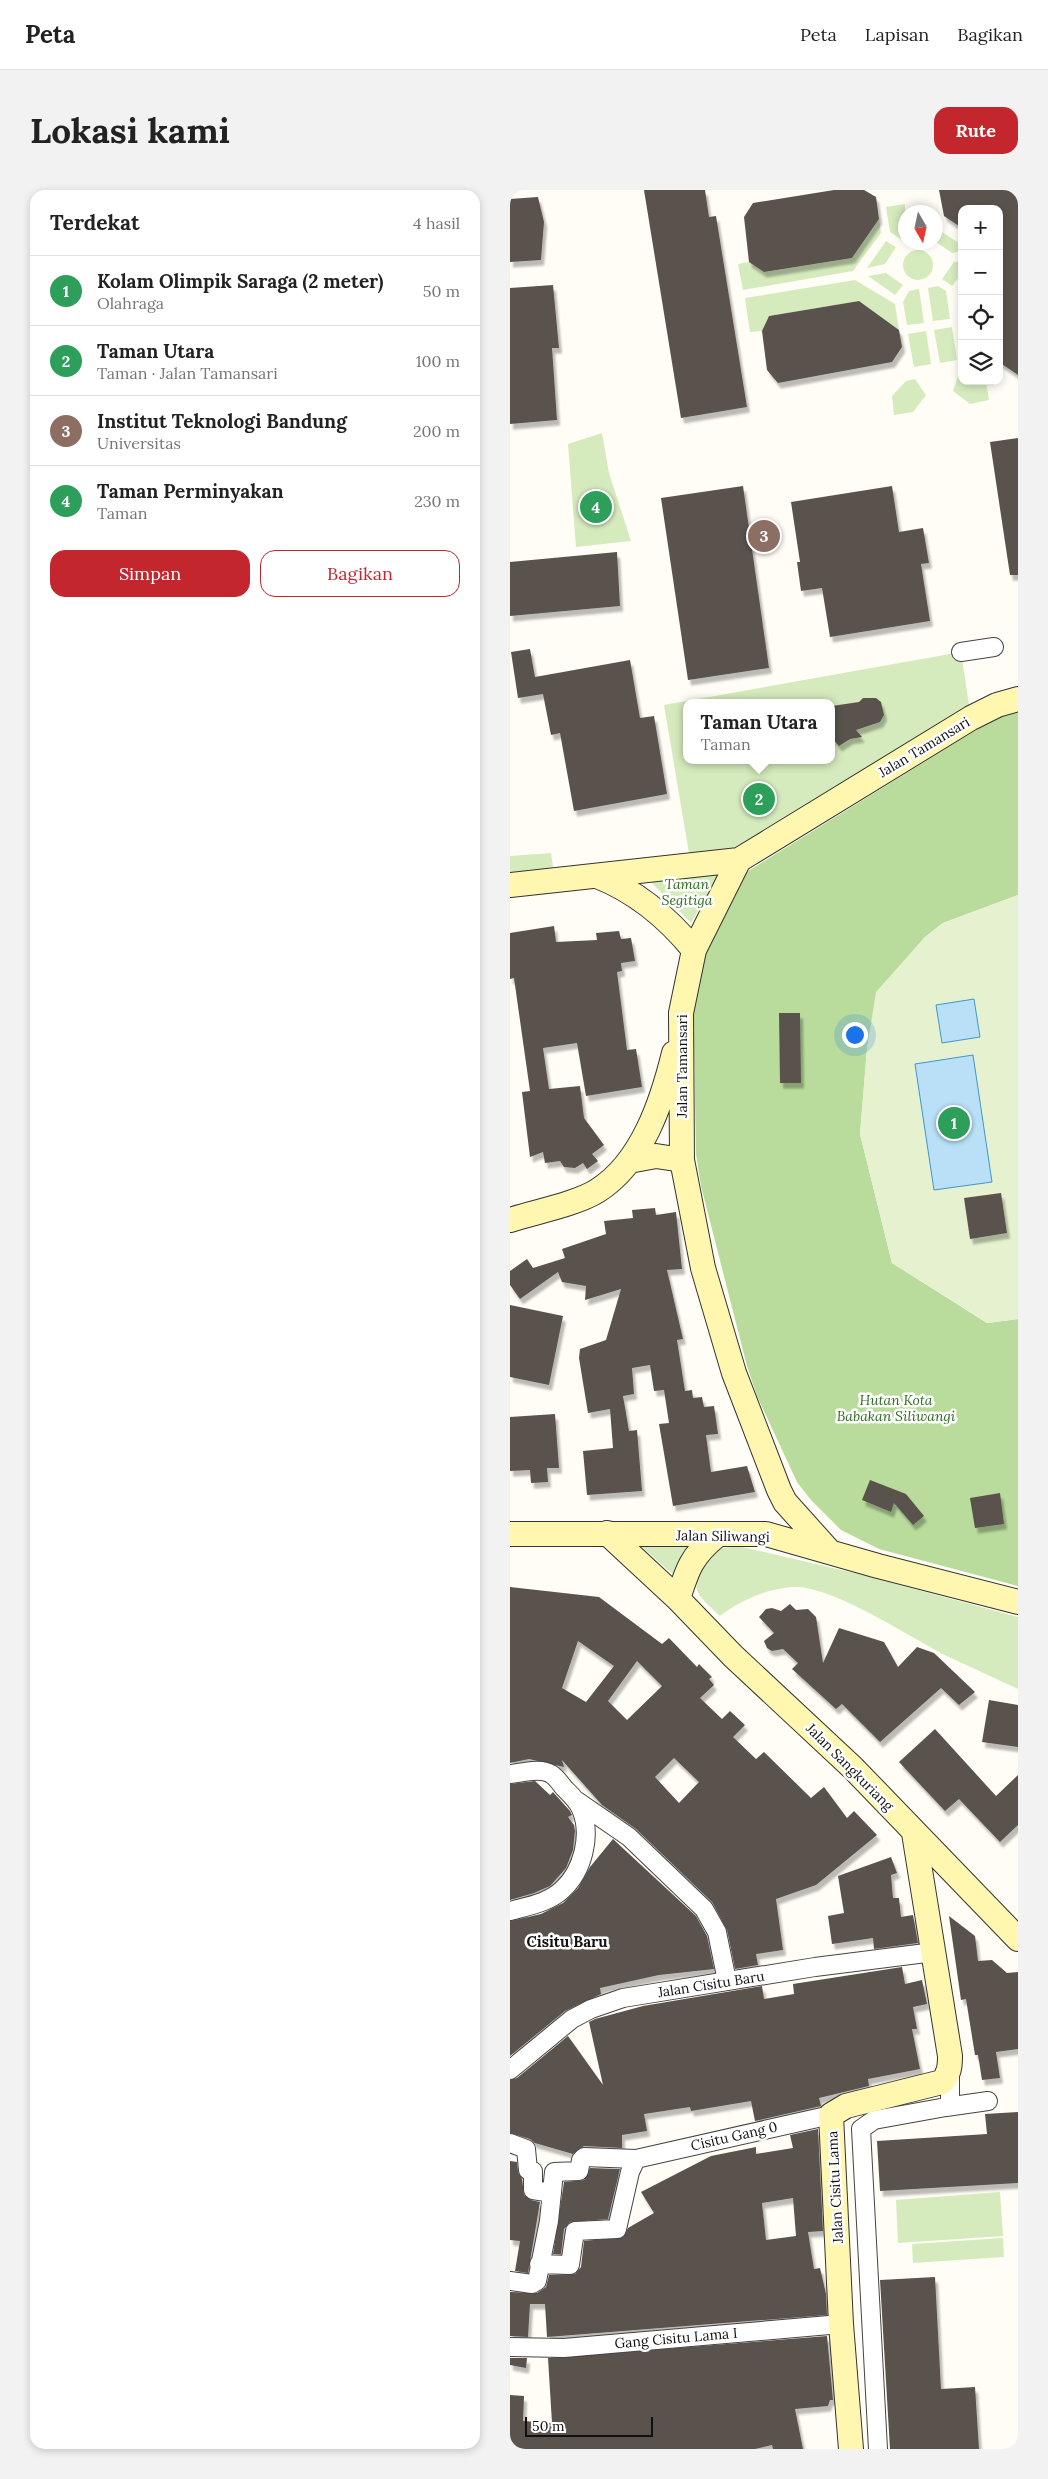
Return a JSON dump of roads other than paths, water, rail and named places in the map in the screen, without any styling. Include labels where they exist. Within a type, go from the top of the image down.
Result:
[{"type":"street","points":[[961,652],[994,647]]},
{"type":"street","name":"Jalan Tamansari","points":[[830,1551],[785,1502],[757,1437],[734,1373],[704,1268],[682,1160],[681,1012],[694,950],[739,860],[971,718],[997,705],[1018,699]]},
{"type":"street","points":[[510,885],[739,860]]},
{"type":"street","points":[[596,875],[633,893],[684,937],[694,950]]},
{"type":"street","points":[[510,1220],[589,1195],[603,1186],[629,1161],[651,1119],[668,1075],[681,1012]]},
{"type":"street","points":[[629,1161],[656,1156],[682,1160]]},
{"type":"street","points":[[766,1534],[785,1502]]},
{"type":"street","name":"Jalan Siliwangi","points":[[510,1534],[607,1533],[716,1536],[766,1534],[878,1566],[1018,1602]]},
{"type":"street","name":"Jalan Sangkuriang","points":[[607,1533],[678,1599],[733,1656],[853,1768],[1018,1939]]},
{"type":"street","points":[[678,1599],[688,1567],[700,1549],[716,1536]]},
{"type":"street","points":[[510,1774],[532,1771],[552,1774],[577,1801],[629,1837],[704,1909],[717,1932],[728,1981]]},
{"type":"street","points":[[510,1911],[549,1899],[573,1878],[585,1846],[586,1830],[582,1810],[577,1801]]},
{"type":"street","points":[[914,1833],[934,1952],[950,2067],[950,2104],[946,2107]]},
{"type":"street","name":"Jalan Cisitu Baru","points":[[510,2070],[572,2020],[592,2009],[623,1998],[934,1952]]},
{"type":"street","name":"Jalan Cisitu Lama","points":[[851,2449],[841,2324],[831,2114],[846,2106],[942,2082],[948,2076],[950,2067]]},
{"type":"street","points":[[878,2449],[861,2129],[874,2120],[946,2107],[988,2102]]},
{"type":"street","name":"Cisitu Gang 0","points":[[552,2192],[554,2172],[579,2171],[581,2160],[584,2158],[636,2159],[831,2114]]},
{"type":"street","points":[[510,2144],[526,2149],[528,2170],[533,2171],[532,2190],[552,2192],[549,2222],[534,2283],[510,2281]]},
{"type":"street","points":[[538,2264],[570,2265],[575,2231],[617,2229],[630,2172],[636,2159]]},
{"type":"street","name":"Gang Cisitu Lama I","points":[[510,2347],[564,2348],[841,2324]]},
{"type":"water","points":[[974,999],[980,1037],[942,1043],[936,1005]]},
{"type":"water","points":[[973,1055],[992,1182],[934,1190],[915,1064]]},
{"type":"place","name":"Taman Perminyakan","points":[[596,507]]},
{"type":"place","name":"Institut Teknologi Bandung","points":[[764,536]]},
{"type":"place","name":"Taman Utara","points":[[759,799]]},
{"type":"place","name":"Kolam Olimpik Saraga (2 meter)","points":[[954,1123]]},
{"type":"district","name":"Cisitu Baru","points":[[567,1942]]},
{"type":"park label","name":"Taman Segitiga","points":[[687,892]]},
{"type":"park label","name":"Hutan Kota Babakan Siliwangi","points":[[896,1408]]}]
